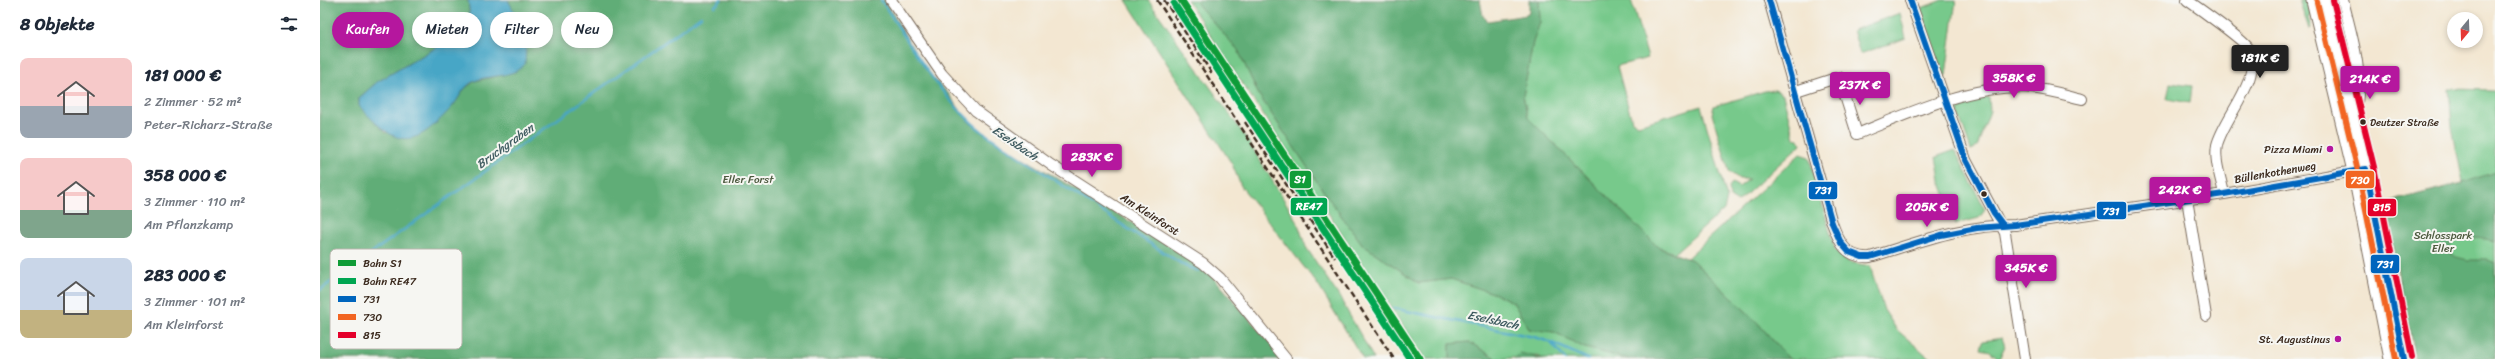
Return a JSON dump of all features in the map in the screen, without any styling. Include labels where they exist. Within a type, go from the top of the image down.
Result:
[{"type":"main road","points":[[2313,0],[2339,85],[2404,359]]},
{"type":"main road","points":[[2325,0],[2339,85],[2354,115],[2360,170],[2391,359]]},
{"type":"street","name":"Am Kleinforst","points":[[891,0],[942,74],[976,111],[1051,165],[1203,263],[1220,278],[1286,359]]},
{"type":"street","points":[[1770,0],[1796,91],[1839,77],[1857,134],[1946,100],[2022,87],[2053,91],[2082,99]]},
{"type":"street","points":[[1910,0],[1966,160],[1994,213],[2003,225],[2025,359]]},
{"type":"street","points":[[2187,0],[2245,44],[2252,60],[2252,67],[2242,95],[2217,146],[2216,156],[2224,194]]},
{"type":"street","points":[[2343,0],[2356,56],[2360,81],[2360,91],[2354,115]]},
{"type":"street","points":[[2339,85],[2360,81]]},
{"type":"street","name":"Büllenkothenweg","points":[[1796,91],[1832,222],[1839,242],[1846,250],[1858,257],[1870,257],[1960,229],[2003,225],[2224,194],[2360,170]]},
{"type":"street","points":[[2187,199],[2206,316]]},
{"type":"green space","name":"Eller Forst","points":[[320,0],[468,0],[469,12],[412,12],[412,48],[435,48],[377,82],[359,98],[359,106],[386,133],[453,106],[464,89],[475,81],[515,72],[515,48],[553,48],[553,12],[513,12],[508,0],[885,0],[925,69],[948,93],[969,122],[995,141],[1203,265],[1284,359],[320,359]]},
{"type":"green space","points":[[1126,0],[1148,0],[1245,136],[1297,221],[1306,247],[1340,298],[1374,359],[1363,359],[1318,285],[1241,186],[1232,164]]},
{"type":"green space","points":[[1187,0],[1199,0],[1198,4],[1238,50],[1259,95],[1326,195],[1363,245],[1419,283],[1451,279],[1496,294],[1513,302],[1529,329],[1554,332],[1585,348],[1629,359],[1544,359],[1538,356],[1497,359],[1469,342],[1450,344],[1450,359],[1425,359]]},
{"type":"green space","points":[[1199,0],[1480,0],[1483,16],[1488,21],[1527,15],[1529,12],[1529,0],[1539,0],[1540,22],[1533,42],[1523,96],[1528,118],[1659,248],[1692,260],[1756,321],[1789,359],[1629,359],[1585,348],[1554,332],[1529,329],[1513,302],[1496,294],[1451,279],[1419,283],[1363,245],[1326,195],[1259,95],[1238,50],[1197,4]]},
{"type":"green space","points":[[1539,0],[1631,0],[1648,58],[1617,66],[1632,121],[1638,125],[1701,106],[1727,198],[1724,210],[1675,253],[1659,248],[1528,118],[1523,96],[1533,42],[1540,22]]},
{"type":"green space","points":[[1942,0],[1956,0],[1946,75],[1943,76],[1919,9]]},
{"type":"green space","points":[[2299,0],[2306,0],[2311,15],[2308,17],[2311,28],[2309,29]]},
{"type":"green space","points":[[2336,0],[2340,0],[2354,61],[2349,62]]},
{"type":"green space","points":[[1900,13],[1906,38],[1860,54],[1853,30]]},
{"type":"green space","points":[[2170,83],[2192,86],[2190,103],[2167,99]]},
{"type":"green space","name":"Schlosspark Eller","points":[[2449,89],[2495,90],[2495,359],[2415,359],[2384,203],[2463,183],[2452,127]]},
{"type":"green space","points":[[1775,90],[1783,95],[1794,138],[1799,139],[1801,144],[1738,202],[1730,197],[1729,187],[1732,183],[1739,187],[1749,179],[1739,179],[1729,171],[1712,114],[1714,106],[1765,91]]},
{"type":"green space","points":[[1989,97],[1990,111],[1977,147],[1971,150],[1956,107],[1959,103]]},
{"type":"green space","points":[[1955,150],[1985,210],[1979,218],[1956,224],[1940,180],[1936,157]]},
{"type":"green space","points":[[1800,154],[1809,157],[1835,250],[1849,262],[1870,266],[1884,310],[1897,330],[1931,359],[1789,359],[1756,321],[1692,260],[1687,258]]},
{"type":"green space","name":"Schlosspark Eller","points":[[2495,172],[2495,241],[2478,238],[2460,240],[2450,245],[2450,253],[2456,257],[2468,260],[2488,260],[2495,263],[2495,359],[2415,359],[2384,203],[2463,183]]},
{"type":"green space","points":[[2002,338],[2005,346],[1999,359],[1990,351],[1981,349],[1983,341]]},
{"type":"green space","points":[[1469,342],[1497,359],[1450,359],[1450,344]]},
{"type":"green space","points":[[1520,353],[1544,359],[1514,359]]},
{"type":"water","points":[[468,0],[508,0],[515,12],[490,12],[490,48],[526,48],[525,64],[513,72],[485,78],[471,83],[465,88],[452,107],[438,121],[426,131],[415,137],[405,139],[384,130],[359,106],[359,98],[377,82],[435,48],[482,48],[482,12],[469,12]]},
{"type":"waterway","name":"Bruchgraben","points":[[715,6],[721,0]]},
{"type":"waterway","name":"Eselsbach","points":[[881,0],[940,88],[968,119],[984,133],[1166,254],[1185,266],[1199,271]]},
{"type":"waterway","name":"Bruchgraben","points":[[377,249],[701,16]]},
{"type":"waterway","name":"Bruchgraben","points":[[320,290],[330,283]]},
{"type":"waterway","name":"Eselsbach","points":[[1392,308],[1534,337],[1550,342],[1588,359]]},
{"type":"waterway","points":[[1551,343],[1565,359]]},
{"type":"railway","points":[[1157,0],[1394,359]]},
{"type":"railway","points":[[1164,0],[1213,75]]},
{"type":"railway","points":[[1245,122],[1335,258]]},
{"type":"rail line","name":"S1","points":[[1181,0],[1420,359]]},
{"type":"rail line","name":"RE47","points":[[1174,4],[1410,359]]},
{"type":"transit line","name":"731","points":[[1769,0],[1832,223],[1841,243],[1849,252],[1862,257],[1870,257],[1941,235],[1977,228],[2015,225],[2224,194],[2366,169]]},
{"type":"transit line","name":"731","points":[[1910,0],[1966,160],[1994,213],[2003,225]]},
{"type":"transit line","name":"815","points":[[2333,0],[2374,167],[2412,357]]},
{"type":"transit line","name":"730","points":[[2317,2],[2358,171],[2396,359]]},
{"type":"transit line","name":"731","points":[[2366,169],[2404,359]]},
{"type":"place","name":"Deutzer Straße","points":[[2363,122]]},
{"type":"place","name":"Pizza Miami","points":[[2330,149]]},
{"type":"place","name":"St. Augustinus","points":[[2338,339]]}]
